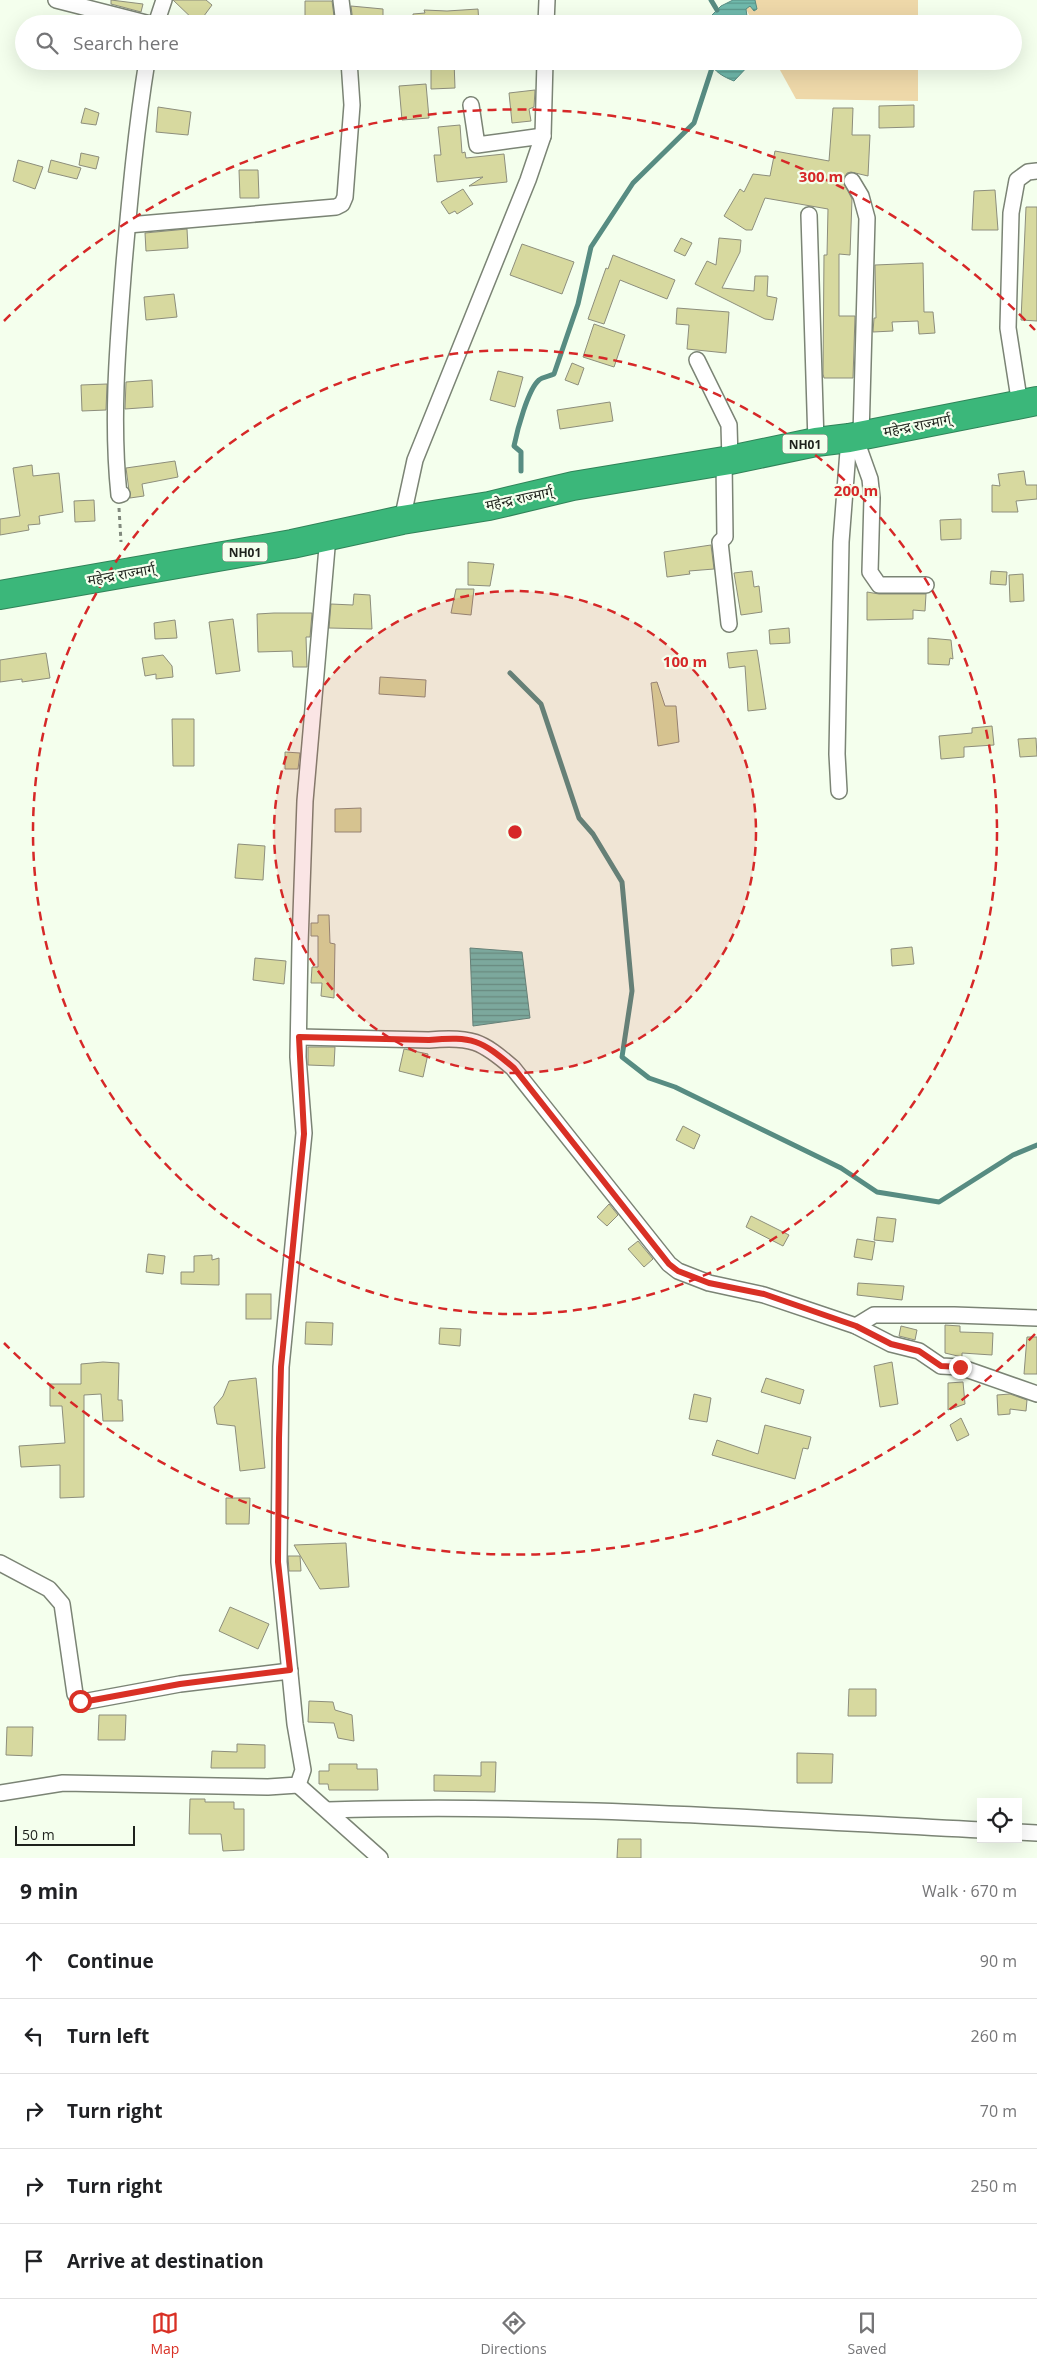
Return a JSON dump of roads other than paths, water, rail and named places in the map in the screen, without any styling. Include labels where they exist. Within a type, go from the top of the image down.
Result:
[{"type":"highway","name":"महेन्द्र राज्मार्ग्","points":[[0,595],[292,544],[402,520],[489,506],[573,486],[727,460],[816,442],[855,437],[1028,403]]},
{"type":"street","points":[[56,0],[115,15]]},
{"type":"street","points":[[159,15],[164,0]]},
{"type":"street","points":[[341,0],[343,15]]},
{"type":"street","points":[[546,15],[547,0]]},
{"type":"street","points":[[120,494],[116,378],[136,131],[146,70]]},
{"type":"street","points":[[128,225],[336,207],[342,204],[346,197],[352,105],[350,70]]},
{"type":"street","points":[[402,520],[415,460],[528,180],[543,136],[545,70]]},
{"type":"street","points":[[471,105],[477,145],[543,136]]},
{"type":"street","points":[[1028,403],[1008,328],[1011,213],[1017,180],[1028,172],[1037,171]]},
{"type":"street","points":[[839,791],[837,754],[841,542],[855,437],[867,218],[861,196],[852,182]]},
{"type":"street","points":[[809,215],[816,442]]},
{"type":"street","points":[[698,360],[729,425],[725,537],[720,542],[729,624]]},
{"type":"street","points":[[855,437],[870,479],[872,498],[870,572],[879,584],[926,585]]},
{"type":"street","points":[[298,1785],[302,1770],[295,1724],[278,1562],[279,1438],[281,1367],[304,1134],[299,1037],[300,944],[306,801],[328,536]]},
{"type":"street","points":[[299,1037],[429,1040],[449,1038],[476,1041],[492,1050],[514,1068],[669,1264],[678,1271],[709,1283],[764,1294],[856,1326],[891,1344],[919,1351],[941,1366],[960,1367],[1037,1394]]},
{"type":"street","points":[[856,1326],[874,1315],[1037,1318]]},
{"type":"street","points":[[0,1563],[49,1589],[62,1604],[74,1694],[80,1701],[180,1684],[290,1670]]},
{"type":"street","points":[[0,1793],[63,1783],[268,1787],[298,1785],[380,1858]]},
{"type":"street","points":[[328,1810],[414,1807],[616,1812],[977,1830]]},
{"type":"street","points":[[1022,1832],[1037,1833]]},
{"type":"water","points":[[733,0],[755,0],[757,9],[754,11],[750,6],[746,9],[747,15],[712,15],[721,6]]},
{"type":"water","points":[[715,70],[744,70],[734,81]]},
{"type":"water","points":[[470,948],[522,952],[530,1018],[473,1026]]},
{"type":"waterway","points":[[711,0],[717,10]]},
{"type":"waterway","points":[[521,471],[521,452],[514,446],[520,421],[535,385],[540,379],[554,374],[578,304],[591,247],[633,183],[694,123],[711,70]]},
{"type":"waterway","points":[[510,673],[541,704],[579,818],[593,834],[622,882],[632,991],[622,1057],[649,1078],[675,1087],[841,1168],[877,1192],[939,1202],[1013,1155],[1037,1145]]}]
